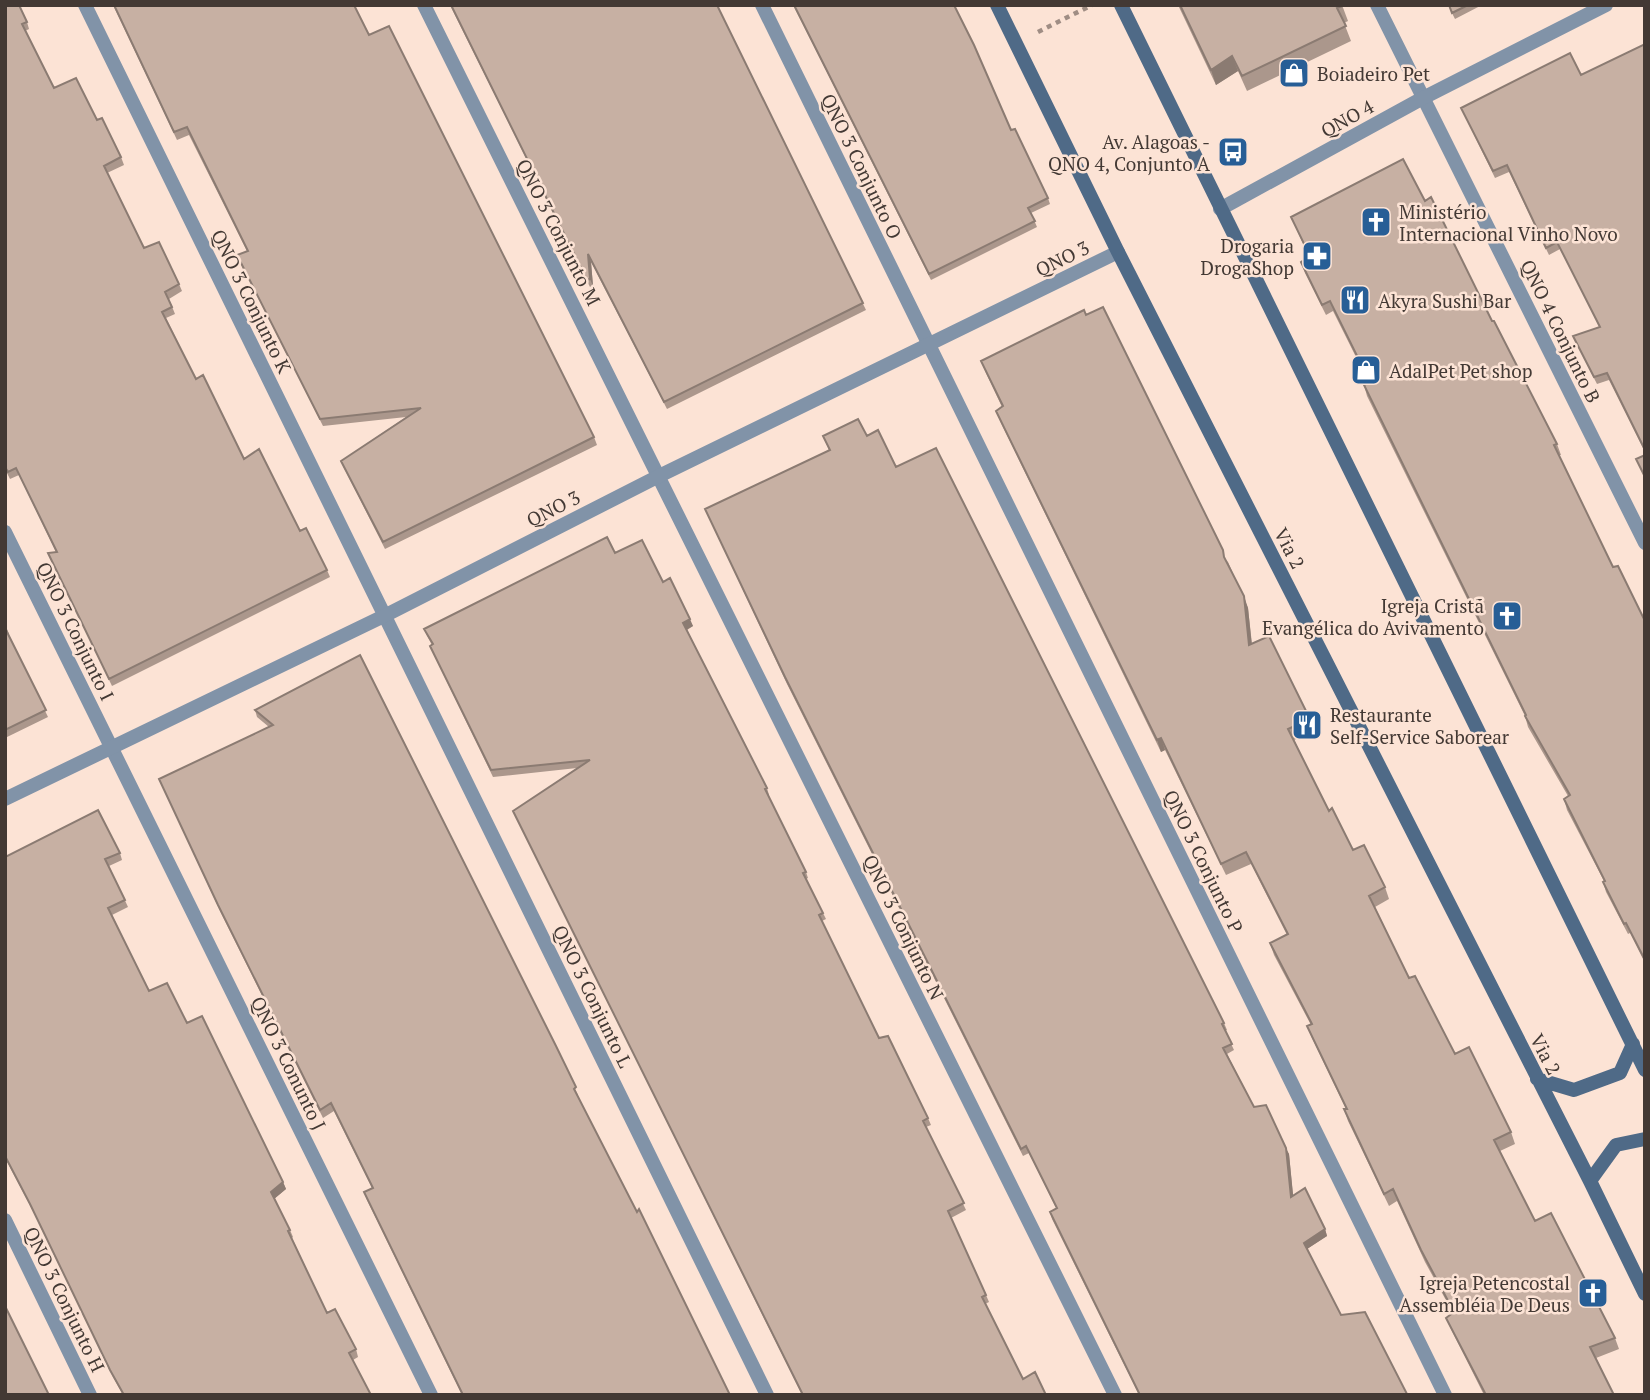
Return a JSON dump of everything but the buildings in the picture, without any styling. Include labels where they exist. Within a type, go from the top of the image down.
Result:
[{"type":"main road","name":"Via 2","points":[[997,5],[1118,252],[1645,1294]]},
{"type":"main road","points":[[1121,5],[1645,1070]]},
{"type":"main road","points":[[1537,1079],[1574,1090],[1620,1073],[1633,1044]]},
{"type":"main road","points":[[1590,1181],[1616,1145],[1645,1139]]},
{"type":"street","name":"QNO 3 Conjunto K","points":[[85,5],[386,615]]},
{"type":"street","name":"QNO 3 Conjunto M","points":[[424,5],[659,476]]},
{"type":"street","name":"QNO 3 Conjunto O","points":[[762,5],[928,344]]},
{"type":"street","name":"QNO 4 Conjunto B","points":[[1377,5],[1645,543]]},
{"type":"street","name":"QNO 4","points":[[1220,209],[1423,98],[1606,5]]},
{"type":"street","name":"QNO 3","points":[[5,799],[386,615],[659,476],[1118,252]]},
{"type":"street","name":"QNO 3 Conjunto P","points":[[928,344],[1445,1395]]},
{"type":"street","name":"QNO 3 Conjunto N","points":[[659,476],[1115,1395]]},
{"type":"street","name":"QNO 3 Conjunto I","points":[[5,532],[113,748]]},
{"type":"street","name":"QNO 3 Conjunto L","points":[[386,615],[767,1395]]},
{"type":"street","name":"QNO 3 Conunto J","points":[[113,748],[431,1395]]},
{"type":"street","name":"QNO 3 Conjunto H","points":[[5,1220],[90,1395]]},
{"type":"path","points":[[1016,43],[1092,5]]},
{"type":"place","name":"Boiadeiro Pet","points":[[1294,73]]},
{"type":"place","name":"Av. Alagoas - QNO 4, Conjunto A","points":[[1233,152]]},
{"type":"place","name":"Ministério Internacional Vinho Novo","points":[[1376,222]]},
{"type":"place","name":"Drogaria DrogaShop","points":[[1317,256]]},
{"type":"place","name":"Akyra Sushi Bar","points":[[1355,300]]},
{"type":"place","name":"AdalPet Pet shop","points":[[1366,370]]},
{"type":"place","name":"Igreja Cristã Evangélica do Avivamento","points":[[1507,616]]},
{"type":"place","name":"Restaurante Self-Service Saborear","points":[[1307,725]]},
{"type":"place","name":"Igreja Petencostal Assembléia De Deus","points":[[1593,1293]]}]
